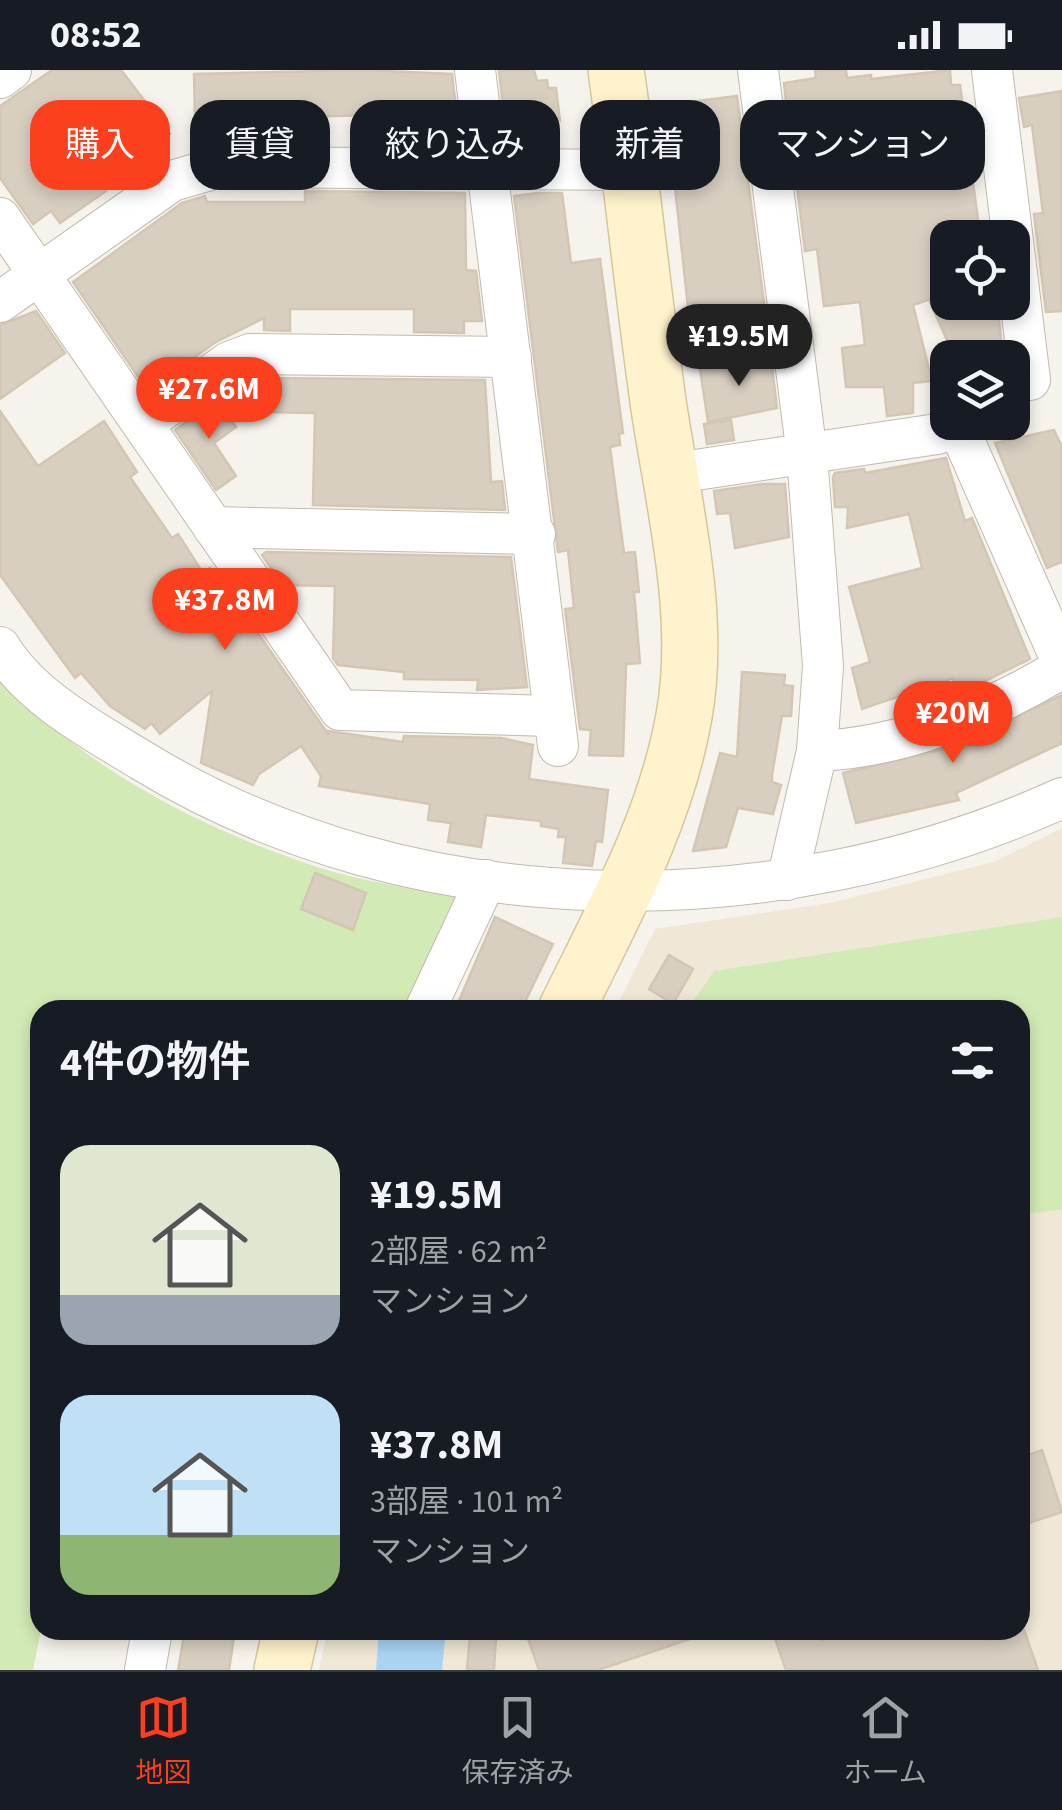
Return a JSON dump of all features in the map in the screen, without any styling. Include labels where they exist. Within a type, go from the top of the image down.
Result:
[{"type":"street","points":[[0,78],[11,70]]},
{"type":"street","points":[[475,70],[480,100]]},
{"type":"street","points":[[616,70],[620,100]]},
{"type":"street","points":[[758,70],[808,455],[822,666],[817,751],[787,880]]},
{"type":"street","points":[[992,70],[1035,377]]},
{"type":"street","points":[[0,302],[172,181],[198,170],[350,170]]},
{"type":"street","points":[[0,218],[340,710],[554,731],[535,534],[492,190]]},
{"type":"street","points":[[571,1000],[624,893],[662,800],[685,712],[686,610],[633,190]]},
{"type":"street","points":[[143,424],[229,362],[250,354],[510,357]]},
{"type":"street","points":[[669,474],[808,455],[930,431]]},
{"type":"street","points":[[817,751],[892,741],[960,717],[1062,665],[968,440]]},
{"type":"street","points":[[213,527],[535,534]]},
{"type":"street","points":[[0,647],[38,690],[92,730],[212,800],[308,837],[395,862],[486,880],[624,893],[838,874],[940,848],[1062,798]]},
{"type":"street","points":[[429,1000],[486,880]]},
{"type":"street","points":[[146,1670],[150,1640]]},
{"type":"street","points":[[282,1670],[289,1640]]},
{"type":"shaded area","points":[[1062,828],[1062,1670],[319,1670],[325,1640],[1030,1640],[1030,1000],[620,1000],[655,929],[830,903],[993,862]]},
{"type":"green space","points":[[0,676],[66,738],[143,790],[184,812],[328,871],[454,897],[458,910],[415,1000],[30,1000],[30,1640],[39,1640],[33,1670],[0,1670]]},
{"type":"green space","points":[[1062,917],[1062,1210],[1030,1213],[1030,1000],[694,1000],[714,971]]},
{"type":"water","points":[[378,1640],[445,1640],[442,1670],[376,1670]]},
{"type":"building","points":[[52,70],[121,70],[144,100],[30,100],[30,190],[106,191],[60,223],[51,211],[33,224],[0,178],[0,106]]},
{"type":"building","points":[[363,70],[452,74],[455,100],[350,100],[350,116],[330,116],[330,100],[195,100],[194,74]]},
{"type":"building","points":[[499,70],[534,70],[537,81],[547,80],[548,88],[556,88],[557,100],[502,100]]},
{"type":"building","points":[[815,70],[846,70],[847,78],[871,75],[871,79],[950,70],[951,85],[960,85],[962,100],[786,100],[784,83],[816,78]]},
{"type":"building","points":[[1062,91],[1062,311],[1046,312],[1034,214],[1043,213],[1032,125],[1024,127],[1019,98]]},
{"type":"building","points":[[737,96],[740,190],[749,190],[765,311],[689,316],[675,190],[720,190],[720,100],[705,100]]},
{"type":"building","points":[[797,190],[974,190],[978,220],[930,220],[930,299],[913,305],[930,381],[913,383],[913,413],[887,416],[884,387],[846,387],[842,348],[865,345],[860,302],[824,306],[817,249],[805,251]]},
{"type":"building","points":[[305,191],[465,193],[466,270],[476,271],[482,321],[464,321],[464,333],[414,332],[414,309],[290,309],[290,331],[264,330],[264,318],[216,342],[182,366],[176,357],[141,381],[73,282],[182,203],[205,196],[207,202],[305,202]]},
{"type":"building","points":[[562,193],[571,263],[600,259],[623,433],[619,434],[620,445],[610,447],[624,553],[635,552],[639,592],[634,592],[640,663],[626,664],[623,756],[589,755],[591,730],[580,729],[565,609],[574,608],[568,550],[558,552],[514,196]]},
{"type":"building","points":[[36,311],[65,353],[0,399],[0,325]]},
{"type":"building","points":[[938,320],[999,320],[1001,340],[947,340]]},
{"type":"building","points":[[771,358],[777,408],[708,422],[700,369]]},
{"type":"building","points":[[263,378],[485,380],[491,482],[502,481],[505,510],[313,505],[315,413],[262,412]]},
{"type":"building","points":[[217,400],[236,427],[214,443],[236,476],[216,490],[175,430]]},
{"type":"building","points":[[0,411],[38,466],[104,421],[137,472],[130,477],[172,538],[178,534],[203,573],[210,568],[221,580],[328,734],[403,742],[404,736],[501,738],[533,745],[529,779],[608,790],[602,842],[596,841],[592,866],[563,863],[566,837],[558,837],[559,829],[541,826],[541,821],[486,815],[481,847],[448,842],[451,823],[428,820],[430,804],[319,786],[321,776],[301,746],[259,774],[253,785],[201,763],[212,691],[160,734],[151,723],[145,729],[110,706],[81,673],[75,678],[0,575]]},
{"type":"building","points":[[731,420],[734,440],[707,444],[704,424]]},
{"type":"building","points":[[1054,430],[1062,447],[1062,562],[1047,568],[995,443],[1030,440],[1030,435]]},
{"type":"building","points":[[946,458],[965,521],[972,518],[1030,659],[958,694],[953,678],[862,709],[852,668],[870,662],[849,587],[922,568],[909,514],[847,528],[848,507],[835,507],[833,477],[835,473],[864,469],[865,473]]},
{"type":"building","points":[[785,484],[789,537],[735,548],[730,513],[717,514],[714,491]]},
{"type":"building","points":[[266,552],[511,557],[527,687],[477,690],[478,680],[404,679],[404,672],[338,665],[333,658],[335,586],[283,585],[262,555]]},
{"type":"building","points":[[742,672],[785,675],[784,685],[793,686],[791,716],[782,716],[772,775],[772,782],[781,785],[773,814],[738,808],[726,847],[693,851],[720,753],[737,757]]},
{"type":"building","points":[[1062,695],[1062,743],[956,793],[959,800],[856,823],[843,773],[953,747]]},
{"type":"building","points":[[315,873],[366,893],[353,930],[301,909]]},
{"type":"building","points":[[495,917],[553,944],[526,1000],[459,1000]]},
{"type":"building","points":[[669,955],[693,969],[675,1000],[667,1000],[649,989]]},
{"type":"building","points":[[1042,1450],[1062,1512],[1030,1523],[1030,1454]]},
{"type":"building","points":[[183,1640],[234,1640],[229,1670],[178,1670]]},
{"type":"building","points":[[470,1640],[496,1640],[494,1670],[467,1670]]},
{"type":"building","points":[[528,1640],[687,1640],[598,1670],[539,1670]]},
{"type":"building","points":[[776,1640],[1028,1640],[1038,1670],[786,1670]]}]
